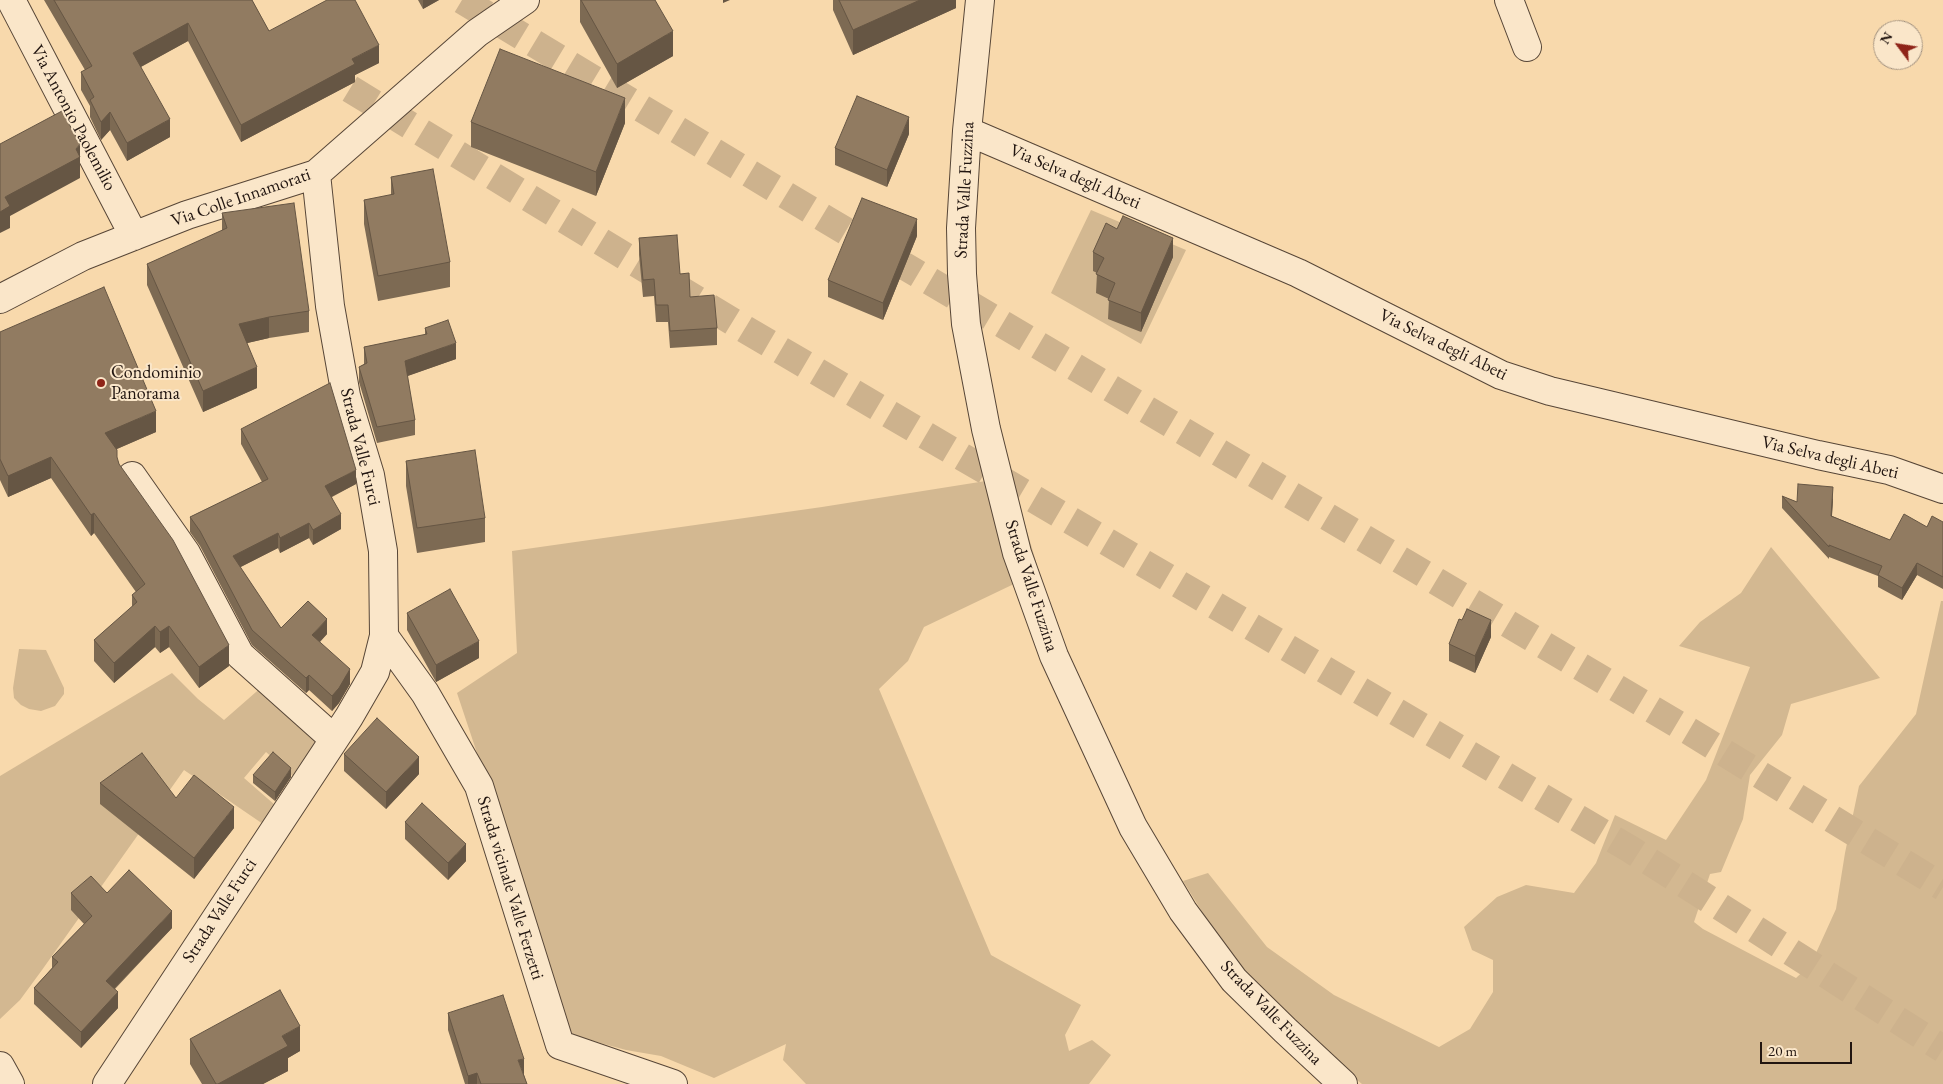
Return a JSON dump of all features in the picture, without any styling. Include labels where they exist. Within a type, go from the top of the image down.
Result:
[{"type":"street","name":"Via Antonio Paolemilio","points":[[11,0],[134,236]]},
{"type":"street","name":"Strada Valle Fuzzina","points":[[980,0],[967,132],[961,228],[962,274],[966,324],[986,429],[1017,552],[1054,656],[1132,828],[1183,911],[1234,980],[1284,1030],[1343,1084]]},
{"type":"street","points":[[1509,0],[1527,47]]},
{"type":"street","name":"Via Colle Innamorati","points":[[0,299],[83,256],[187,215],[316,174],[477,33],[520,1]]},
{"type":"street","name":"Via Selva degli Abeti","points":[[967,132],[1298,273],[1501,375],[1550,391],[1818,455],[1889,470],[1943,489]]},
{"type":"street","name":"Strada Valle Furci","points":[[107,1084],[349,717],[375,672],[384,636],[383,551],[370,475],[344,388],[330,306],[316,174]]},
{"type":"street","points":[[132,476],[186,553],[240,655],[334,739]]},
{"type":"street","name":"Strada vicinale Valle Ferzetti","points":[[384,636],[425,692],[479,786],[560,1045],[673,1084]]},
{"type":"street","points":[[0,1066],[10,1084]]},
{"type":"shaded area","points":[[1091,210],[1186,250],[1141,344],[1051,293]]},
{"type":"shaded area","points":[[1011,477],[1039,572],[924,627],[908,661],[879,689],[991,955],[1081,1005],[1065,1035],[1069,1051],[1092,1040],[1111,1055],[1089,1084],[806,1084],[783,1060],[786,1044],[714,1078],[661,1056],[626,1050],[571,1035],[457,693],[517,653],[512,551],[822,507]]},
{"type":"shaded area","points":[[1771,547],[1880,678],[1791,704],[1782,735],[1750,775],[1743,819],[1721,872],[1710,874],[1694,922],[1703,929],[1796,978],[1811,964],[1836,909],[1859,786],[1916,714],[1941,601],[1943,601],[1943,1084],[1362,1084],[1332,1060],[1232,960],[1183,881],[1208,873],[1267,947],[1334,995],[1439,1047],[1470,1029],[1493,992],[1493,960],[1472,950],[1464,927],[1497,897],[1526,885],[1574,893],[1596,863],[1615,815],[1666,840],[1706,780],[1750,667],[1679,646],[1700,622],[1741,593]]},
{"type":"shaded area","points":[[19,649],[46,650],[64,688],[64,694],[55,706],[41,711],[29,709],[21,705],[14,698],[13,688]]},
{"type":"shaded area","points":[[172,673],[198,699],[224,720],[264,685],[322,738],[295,778],[266,752],[244,778],[275,805],[263,824],[184,770],[20,1000],[0,1019],[0,776]]},
{"type":"building","points":[[54,0],[252,0],[269,31],[327,0],[355,0],[379,45],[352,59],[355,64],[241,125],[188,23],[133,53],[170,119],[127,143],[110,112],[101,122],[90,100],[94,97],[81,72],[92,66]]},
{"type":"building","points":[[581,0],[655,0],[673,31],[617,64]]},
{"type":"building","points":[[839,0],[920,0],[853,30]]},
{"type":"building","points":[[500,49],[625,98],[596,172],[471,122]]},
{"type":"building","points":[[857,96],[909,117],[887,170],[835,148]]},
{"type":"building","points":[[62,111],[80,144],[76,149],[80,157],[5,197],[10,206],[0,212],[0,144]]},
{"type":"building","points":[[433,169],[450,262],[378,276],[364,200],[394,194],[391,177]]},
{"type":"building","points":[[862,198],[917,219],[883,303],[828,280]]},
{"type":"building","points":[[294,203],[309,311],[239,324],[257,367],[203,391],[147,264],[227,228],[222,213]]},
{"type":"building","points":[[1123,216],[1173,238],[1141,313],[1108,300],[1115,283],[1096,274],[1104,258],[1093,252],[1106,223],[1117,229]]},
{"type":"building","points":[[677,235],[680,274],[689,273],[690,297],[714,295],[717,328],[670,331],[668,305],[656,305],[654,279],[643,280],[639,238]]},
{"type":"building","points":[[104,287],[156,411],[105,433],[117,450],[119,464],[173,540],[229,645],[199,667],[169,626],[160,632],[155,626],[114,663],[94,640],[137,602],[132,595],[145,584],[94,513],[91,515],[51,457],[8,476],[0,459],[0,332]]},
{"type":"building","points":[[448,320],[456,343],[405,361],[415,420],[377,427],[359,367],[367,363],[364,347],[427,334],[425,328]]},
{"type":"building","points":[[330,383],[356,470],[325,486],[341,514],[313,530],[309,523],[280,538],[278,533],[233,556],[281,628],[308,601],[327,619],[312,635],[350,669],[332,696],[309,675],[306,678],[252,630],[200,531],[190,517],[268,479],[241,429]]},
{"type":"building","points":[[475,450],[485,518],[417,528],[406,461]]},
{"type":"building","points":[[1798,484],[1833,487],[1831,516],[1890,540],[1904,514],[1927,527],[1932,516],[1943,522],[1943,577],[1917,563],[1902,588],[1878,575],[1882,566],[1829,545],[1829,547],[1782,496],[1797,502]]},
{"type":"building","points":[[450,589],[479,641],[436,665],[407,613]]},
{"type":"building","points":[[1467,609],[1491,620],[1475,656],[1449,644],[1459,619],[1462,620]]},
{"type":"building","points":[[377,718],[419,757],[386,792],[344,754]]},
{"type":"building","points":[[273,752],[291,768],[275,792],[253,775]]},
{"type":"building","points":[[142,753],[176,798],[194,775],[234,807],[194,858],[100,783]]},
{"type":"building","points":[[422,803],[466,844],[448,863],[405,822]]},
{"type":"building","points":[[129,870],[172,911],[106,981],[118,992],[81,1032],[34,988],[58,962],[52,957],[92,916],[71,893],[91,876],[107,893]]},
{"type":"building","points":[[280,990],[300,1026],[282,1036],[288,1046],[216,1084],[190,1039]]},
{"type":"building","points":[[503,995],[524,1059],[518,1060],[527,1084],[481,1084],[477,1073],[468,1076],[448,1013]]},
{"type":"tunnel","points":[[462,0],[827,220],[1689,731],[1943,887]]},
{"type":"tunnel","points":[[314,67],[748,331],[1630,849],[1943,1049]]},
{"type":"place","name":"Condominio Panorama","points":[[101,383]]}]
